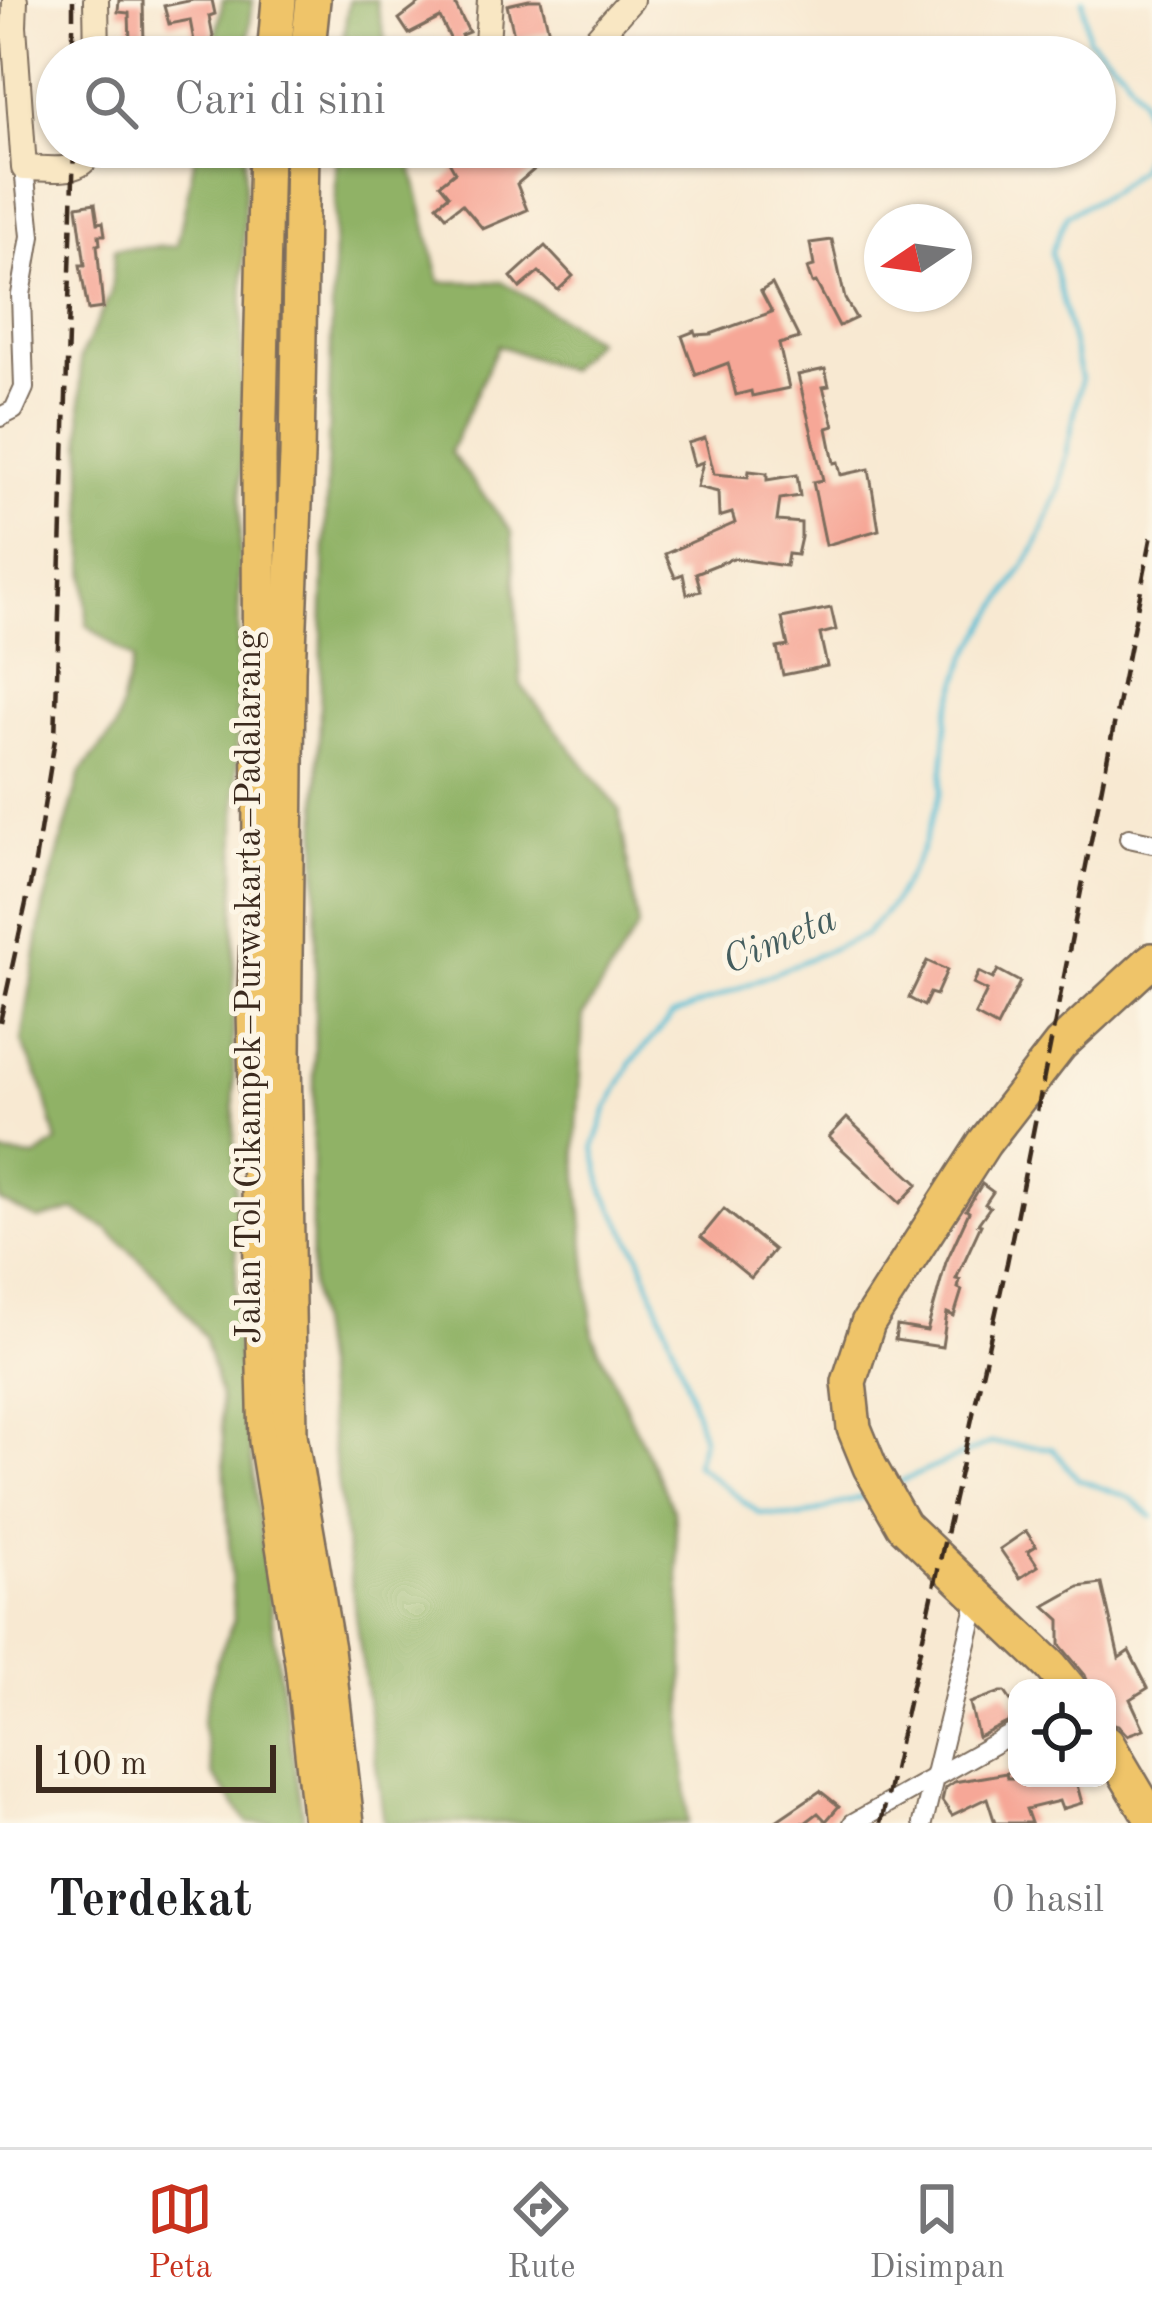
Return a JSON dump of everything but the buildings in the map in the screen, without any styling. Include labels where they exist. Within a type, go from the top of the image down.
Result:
[{"type":"highway","points":[[276,36],[279,0]]},
{"type":"highway","points":[[310,36],[313,0]]},
{"type":"highway","name":"Jalan Tol Cikampek–Purwakarta–Padalarang","points":[[266,168],[259,481],[260,868],[254,1011],[266,1441],[302,1664],[320,1823]]},
{"type":"highway","name":"Jalan Tol Cikampek–Purwakarta–Padalarang","points":[[302,168],[288,671],[284,1054],[290,1436],[327,1649],[347,1823]]},
{"type":"highway","points":[[1062,1679],[903,1526],[854,1427],[849,1382],[868,1323],[983,1143],[1030,1080],[1094,1010],[1150,966]]},
{"type":"highway","points":[[1116,1758],[1152,1819]]},
{"type":"street","points":[[0,417],[14,410],[24,388],[21,295],[31,236],[15,0]]},
{"type":"street","points":[[96,0],[97,36]]},
{"type":"street","points":[[487,36],[490,0]]},
{"type":"street","points":[[599,36],[632,0]]},
{"type":"street","points":[[25,168],[74,168]]},
{"type":"street","points":[[1129,838],[1152,843]]},
{"type":"street","points":[[923,1823],[978,1598]]},
{"type":"street","points":[[853,1823],[1008,1736]]},
{"type":"green space","points":[[223,0],[253,0],[249,36],[216,36]]},
{"type":"green space","points":[[349,0],[376,0],[384,36],[343,36]]},
{"type":"green space","points":[[193,168],[245,168],[233,1043],[237,1350],[304,1823],[248,1823],[213,1775],[202,1723],[217,1661],[234,1620],[220,1395],[204,1336],[158,1277],[107,1229],[74,1210],[39,1220],[0,1201],[0,1154],[36,1157],[57,1142],[43,1088],[22,1042],[43,908],[81,772],[115,730],[133,660],[87,625],[80,358],[111,293],[115,249],[177,246]]},
{"type":"green space","points":[[336,168],[412,168],[440,282],[503,282],[595,340],[567,370],[498,345],[450,452],[512,532],[521,685],[619,809],[638,927],[583,1016],[576,1150],[593,1336],[674,1511],[684,1646],[688,1823],[384,1823],[311,1287],[319,743]]},
{"type":"waterway","name":"Cimeta","points":[[1083,0],[1088,36]]},
{"type":"waterway","name":"Cimeta","points":[[871,1494],[800,1517],[759,1513],[695,1464],[703,1438],[685,1377],[639,1254],[604,1192],[594,1147],[631,1063],[672,1016],[865,935],[893,903],[921,852],[941,791],[948,713],[967,657],[1036,547],[1060,488],[1081,380],[1051,252],[1067,215],[1109,193],[1139,169],[1151,139],[1141,98],[1116,64]]},
{"type":"waterway","name":"Cimeta","points":[[893,1485],[990,1443],[1052,1448],[1078,1479],[1132,1499],[1152,1517]]},
{"type":"railway","points":[[73,0],[73,36]]},
{"type":"railway","points":[[0,1022],[35,862],[55,739],[73,168]]},
{"type":"railway","points":[[881,1823],[1007,1263],[1152,534]]}]
